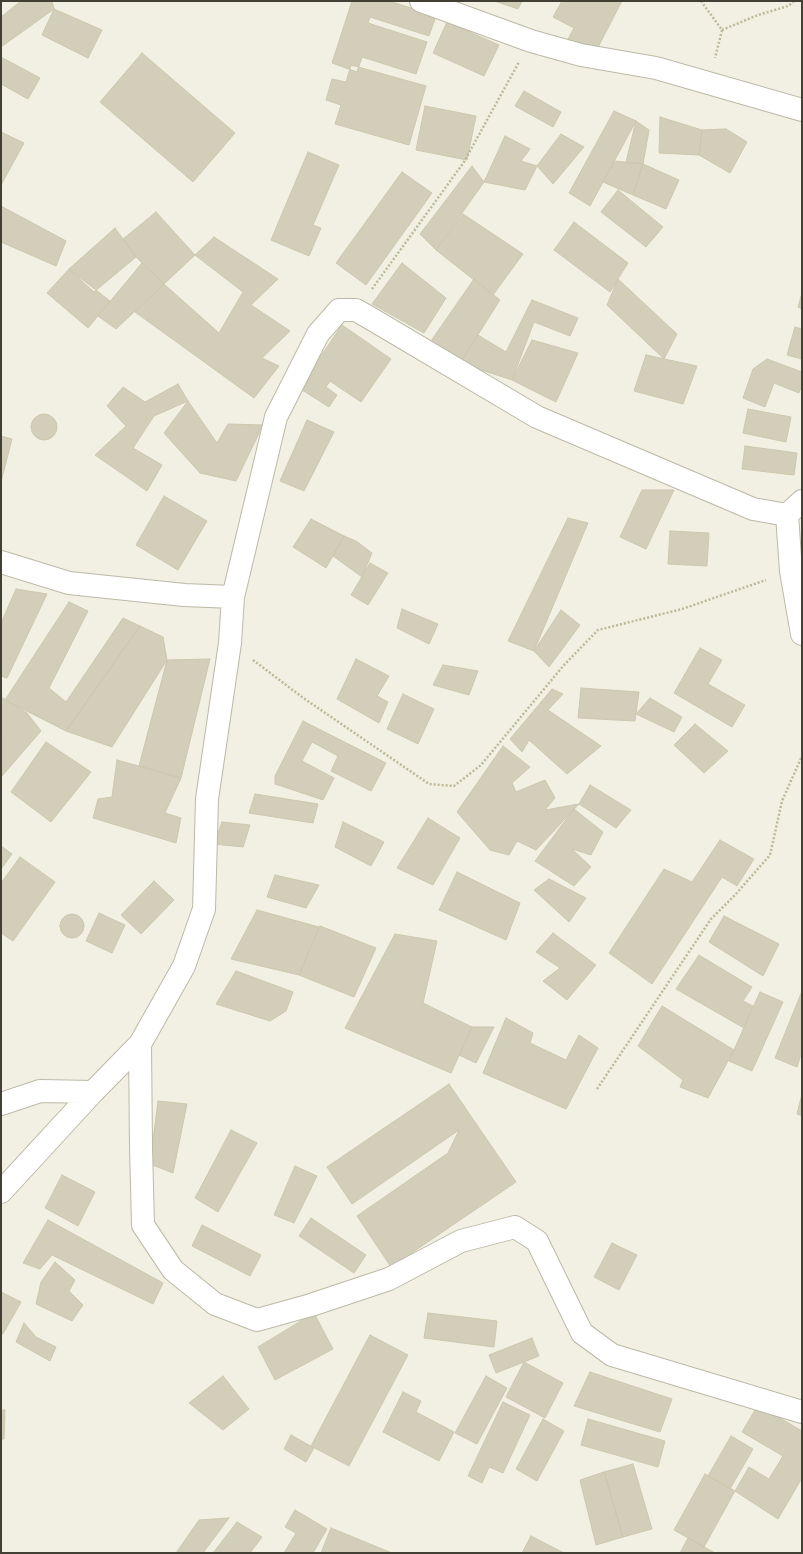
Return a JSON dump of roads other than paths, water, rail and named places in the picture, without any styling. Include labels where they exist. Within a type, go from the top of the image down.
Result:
[{"type":"street","points":[[421,1],[531,41],[581,55],[656,68],[802,110]]},
{"type":"street","points":[[1,1192],[93,1092],[140,1044],[184,966],[204,909],[207,799],[230,643],[233,596],[276,417],[318,334],[339,310],[356,310],[536,417],[752,509],[795,508],[791,571],[802,634]]},
{"type":"street","points":[[1,562],[69,583],[184,595],[233,596]]},
{"type":"street","points":[[140,1044],[143,1225],[173,1270],[215,1304],[257,1320],[311,1305],[389,1279],[461,1241],[515,1226],[537,1242],[582,1333],[612,1355],[802,1412]]},
{"type":"street","points":[[1,1104],[40,1091],[93,1092]]}]
